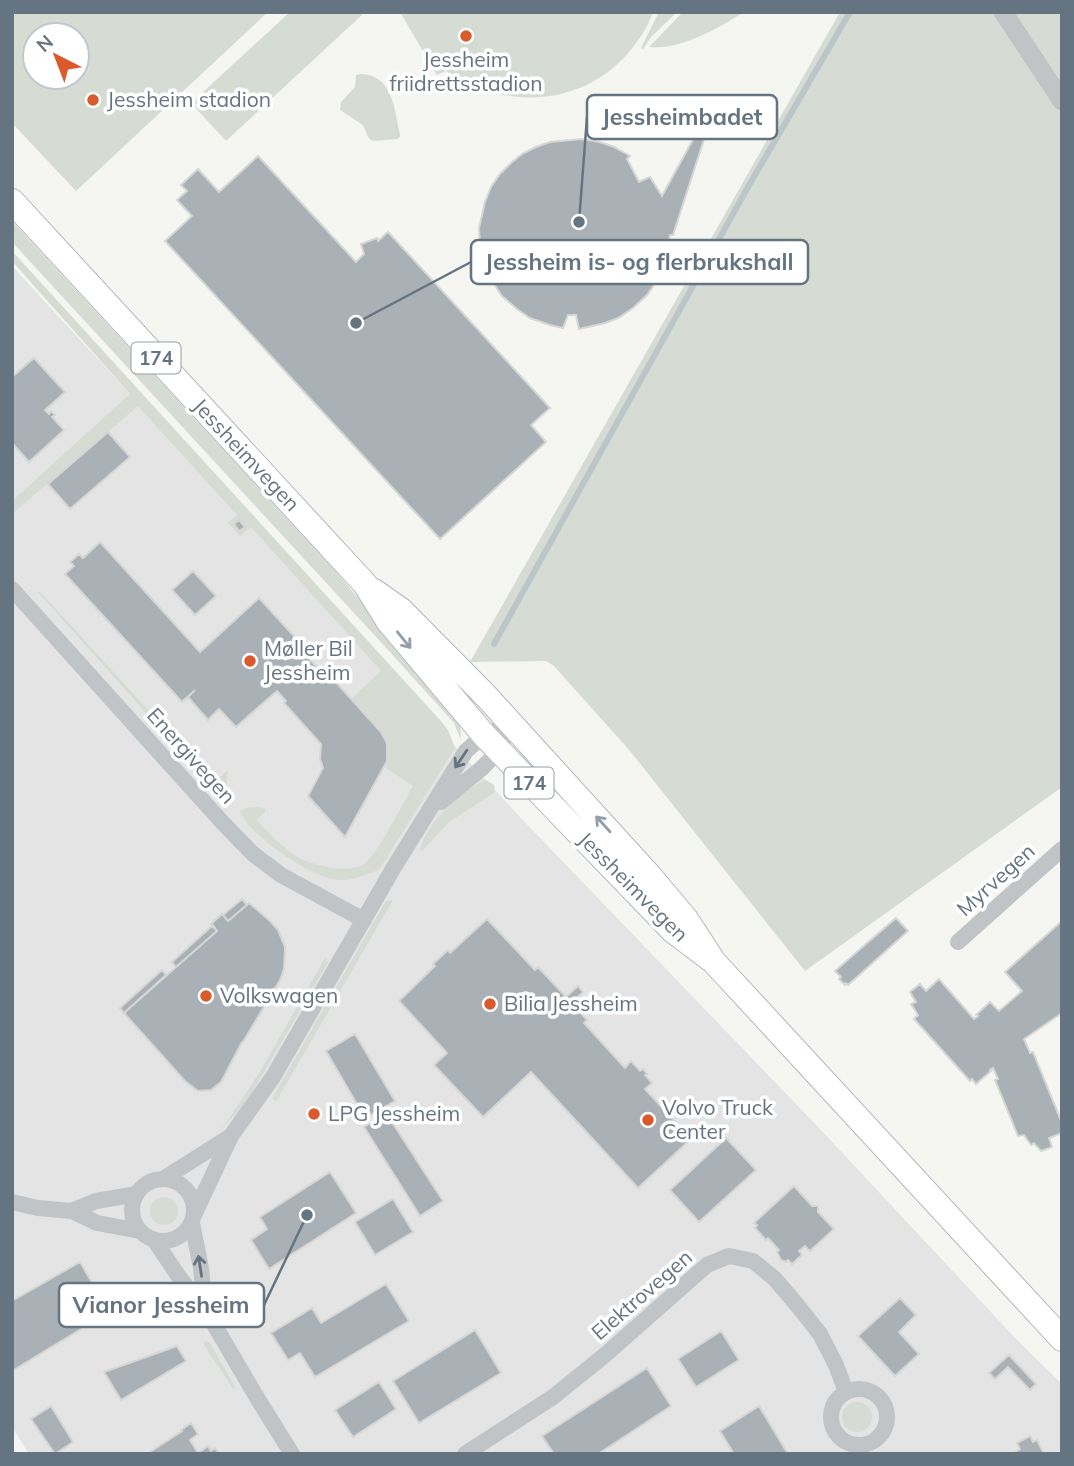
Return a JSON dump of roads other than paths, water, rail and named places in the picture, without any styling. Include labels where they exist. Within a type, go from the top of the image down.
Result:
[{"type":"main road","name":"Jessheimvegen","points":[[12,201],[365,584],[388,621],[492,743],[673,930],[714,962],[1062,1339]]},
{"type":"main road","name":"Jessheimvegen","points":[[365,584],[401,610],[511,723],[649,875],[686,919],[714,962]]},
{"type":"street","points":[[1003,12],[1062,101]]},
{"type":"street","name":"Energivegen","points":[[12,589],[253,854],[281,875],[363,920]]},
{"type":"street","points":[[428,812],[482,768],[492,743],[511,723]]},
{"type":"street","points":[[232,1136],[163,1179],[148,1183],[136,1194],[132,1216],[140,1231],[155,1241],[170,1241],[187,1231],[232,1136],[273,1077],[363,920],[466,751],[492,743]]},
{"type":"street","name":"Myrvegen","points":[[958,942],[1062,849]]},
{"type":"street","points":[[163,1179],[171,1180],[185,1188],[194,1205],[193,1219],[205,1309]]},
{"type":"street","points":[[72,1211],[96,1202],[136,1194]]},
{"type":"street","points":[[12,1202],[72,1211],[97,1223],[140,1231]]},
{"type":"street","points":[[155,1241],[205,1309],[292,1454]]},
{"type":"street","name":"Elektrovegen","points":[[465,1454],[553,1397],[605,1355],[706,1265],[729,1256],[754,1261],[775,1279],[820,1334],[846,1392]]},
{"type":"waterway","points":[[494,644],[748,187],[850,12]]},
{"type":"place","name":"Jessheim friidrettsstadion","points":[[466,36]]},
{"type":"place","name":"Jessheim stadion","points":[[93,100]]},
{"type":"place","name":"Jessheimbadet","points":[[579,222]]},
{"type":"place","name":"Jessheim is- og flerbrukshall","points":[[356,323]]},
{"type":"place","name":"Møller Bil Jessheim","points":[[250,661]]},
{"type":"place","name":"Volkswagen","points":[[206,996]]},
{"type":"place","name":"Bilia Jessheim","points":[[490,1004]]},
{"type":"place","name":"LPG Jessheim","points":[[314,1114]]},
{"type":"place","name":"Volvo Truck Center","points":[[648,1120]]},
{"type":"place","name":"Vianor Jessheim","points":[[307,1215]]}]
